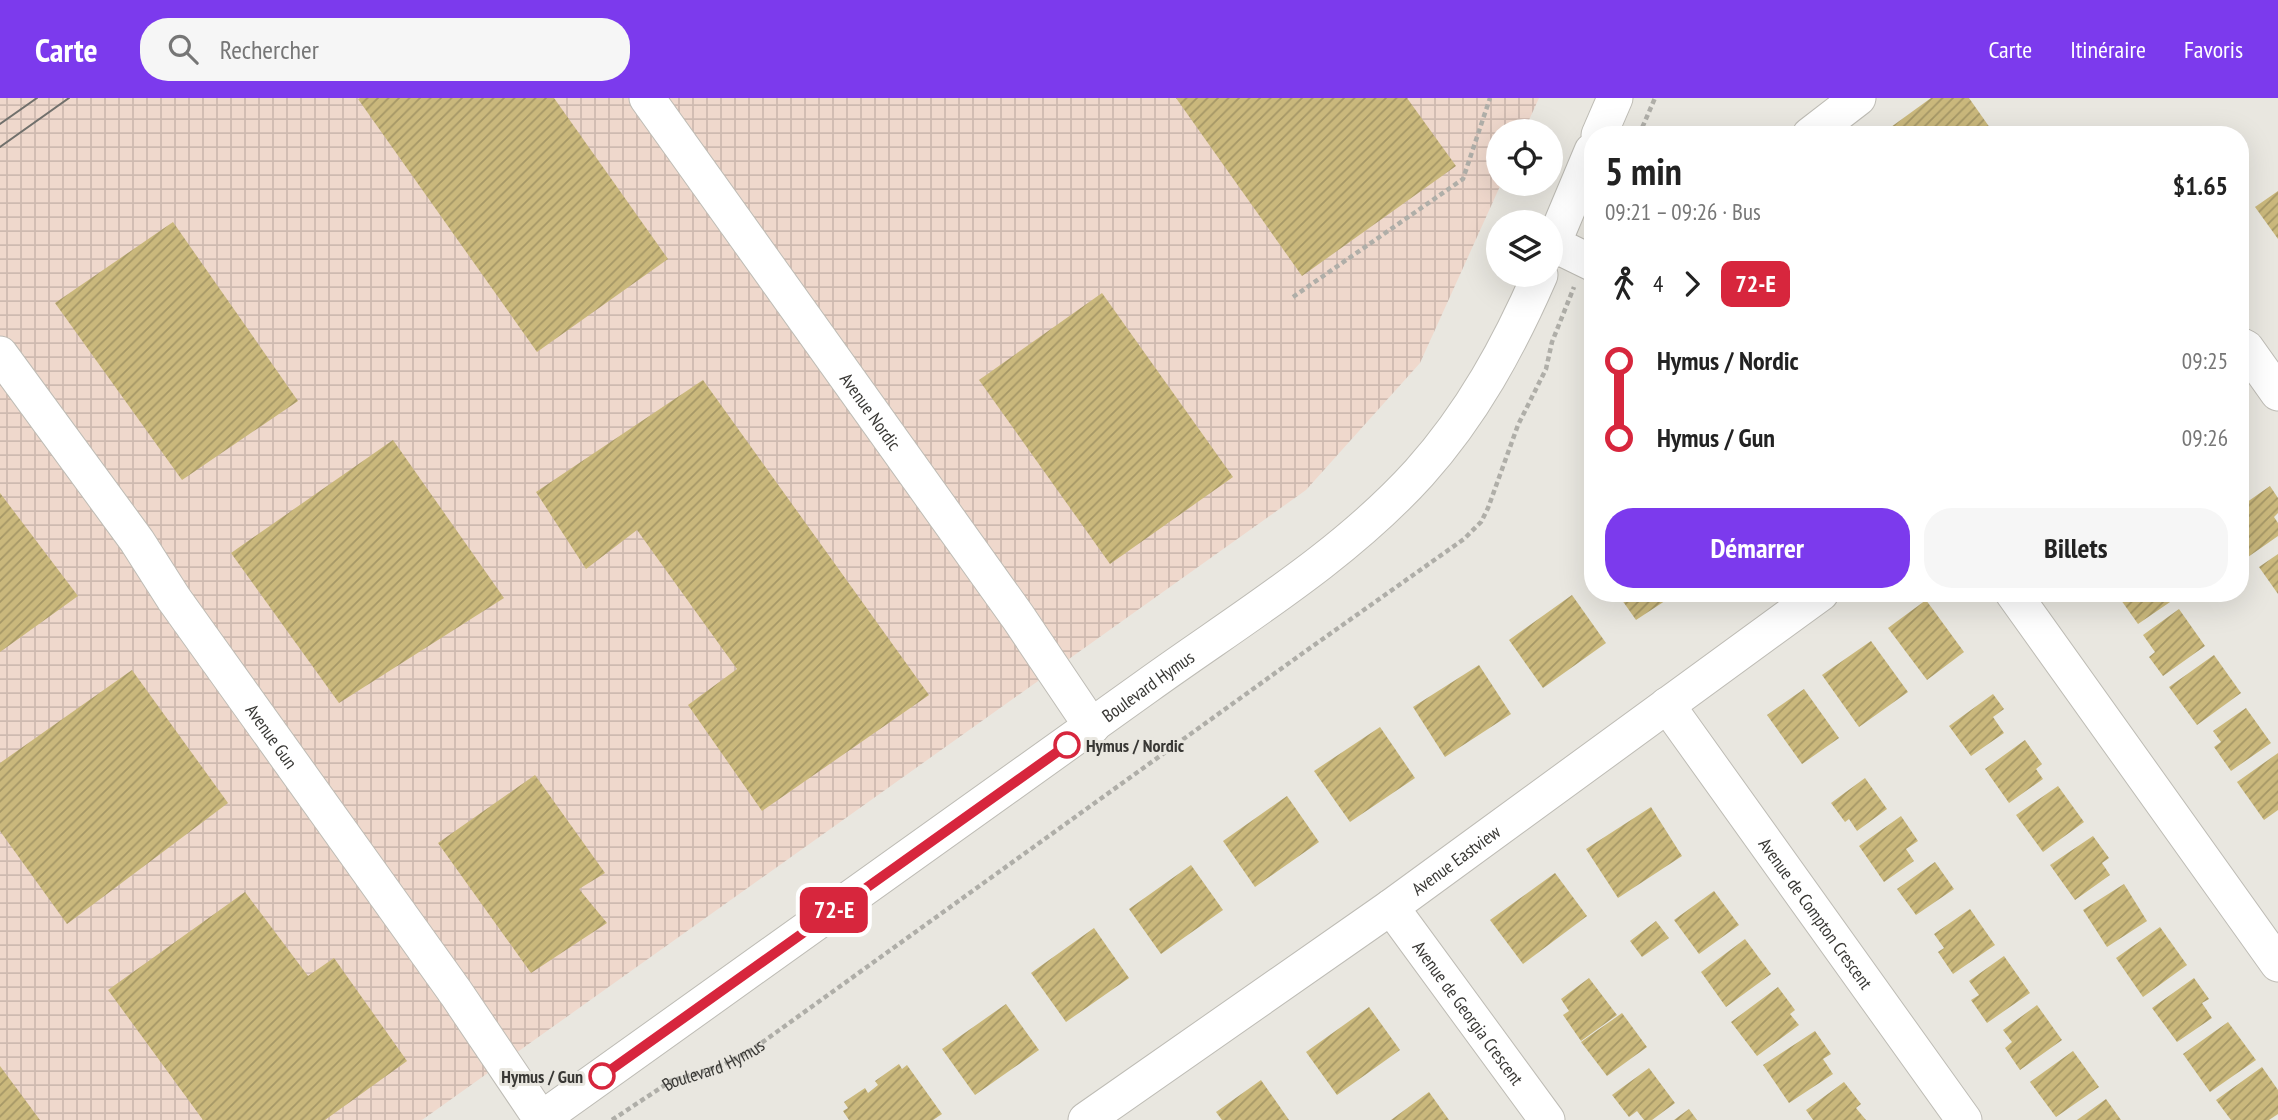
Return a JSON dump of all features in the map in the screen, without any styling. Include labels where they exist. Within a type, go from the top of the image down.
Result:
[{"type":"street","name":"Avenue Nordic","points":[[647,98],[1018,617],[1092,727]]},
{"type":"street","points":[[1603,126],[1615,98]]},
{"type":"street","points":[[1822,126],[1858,98]]},
{"type":"street","name":"Boulevard Hymus","points":[[1563,221],[1584,170]]},
{"type":"street","points":[[1563,262],[1584,268]]},
{"type":"street","name":"Boulevard Hymus","points":[[541,1120],[1092,727],[1364,528],[1443,445],[1475,400],[1508,345],[1534,287]]},
{"type":"street","name":"Avenue Gun","points":[[0,354],[137,541],[173,599],[448,982],[541,1120]]},
{"type":"street","points":[[2249,355],[2278,393]]},
{"type":"street","name":"Avenue Eastview","points":[[1105,1115],[1809,602]]},
{"type":"street","points":[[2019,602],[2278,964]]},
{"type":"street","name":"Avenue de Compton Crescent","points":[[1668,705],[1964,1120]]},
{"type":"street","name":"Avenue de Georgia Crescent","points":[[1391,907],[1547,1120]]},
{"type":"path","points":[[1293,297],[1463,179],[1490,98]]},
{"type":"path","points":[[1643,126],[1655,98]]},
{"type":"path","name":"Boulevard Hymus","points":[[612,1120],[671,1081],[723,1065],[753,1049],[1473,531],[1488,508],[1518,425],[1546,369],[1552,342],[1584,273]]},
{"type":"shaded area","points":[[0,98],[1539,98],[1529,119],[1486,119],[1486,196],[1496,196],[1489,210],[1486,210],[1486,217],[1420,363],[1306,490],[422,1120],[0,1120]]},
{"type":"building","points":[[554,98],[668,259],[537,352],[358,99]]},
{"type":"building","points":[[1176,98],[1407,98],[1456,166],[1302,276]]},
{"type":"building","points":[[1931,98],[1969,98],[1989,126],[1892,126]]},
{"type":"building","points":[[2278,191],[2278,239],[2255,207]]},
{"type":"building","points":[[173,222],[298,401],[182,480],[55,303]]},
{"type":"building","points":[[1102,293],[1233,477],[1110,564],[979,380]]},
{"type":"building","points":[[703,380],[929,695],[762,811],[688,705],[737,669],[637,530],[586,569],[536,492]]},
{"type":"building","points":[[393,440],[504,598],[339,703],[231,553]]},
{"type":"building","points":[[2270,486],[2278,498],[2278,513],[2274,517],[2278,523],[2278,536],[2249,556],[2249,501]]},
{"type":"building","points":[[0,493],[78,596],[0,652]]},
{"type":"building","points":[[2278,554],[2278,594],[2259,567]]},
{"type":"building","points":[[1572,595],[1606,643],[1543,688],[1509,640]]},
{"type":"building","points":[[1623,602],[1663,602],[1636,620]]},
{"type":"building","points":[[1923,602],[1927,602],[1964,652],[1927,680],[1888,628]]},
{"type":"building","points":[[2122,602],[2170,602],[2138,624]]},
{"type":"building","points":[[2179,609],[2205,646],[2163,676],[2149,657],[2155,652],[2143,635]]},
{"type":"building","points":[[1871,641],[1908,692],[1859,727],[1822,675]]},
{"type":"building","points":[[2214,655],[2241,693],[2197,725],[2169,687]]},
{"type":"building","points":[[1479,665],[1511,714],[1445,757],[1413,707]]},
{"type":"building","points":[[132,670],[228,803],[67,924],[0,831],[0,763]]},
{"type":"building","points":[[1804,689],[1839,738],[1802,764],[1767,715]]},
{"type":"building","points":[[1993,694],[2004,709],[1993,717],[2004,733],[1971,756],[1949,726]]},
{"type":"building","points":[[2246,708],[2271,743],[2231,771],[2214,747],[2221,742],[2213,731]]},
{"type":"building","points":[[1380,727],[1415,778],[1350,822],[1314,771]]},
{"type":"building","points":[[2025,740],[2042,764],[2036,769],[2043,779],[2009,803],[1985,769]]},
{"type":"building","points":[[2278,753],[2278,810],[2264,820],[2237,782]]},
{"type":"building","points":[[535,775],[605,873],[579,889],[607,923],[531,973],[438,843]]},
{"type":"building","points":[[1865,778],[1887,809],[1857,831],[1849,819],[1845,822],[1831,803]]},
{"type":"building","points":[[2058,786],[2084,822],[2043,852],[2016,815]]},
{"type":"building","points":[[1287,796],[1319,842],[1255,887],[1223,841]]},
{"type":"building","points":[[1651,807],[1682,856],[1618,898],[1586,849]]},
{"type":"building","points":[[1901,816],[1918,841],[1906,849],[1914,861],[1884,882],[1859,846]]},
{"type":"building","points":[[2093,836],[2109,858],[2102,863],[2110,875],[2075,900],[2050,865]]},
{"type":"building","points":[[1935,862],[1954,889],[1916,915],[1897,889]]},
{"type":"building","points":[[1191,865],[1223,910],[1161,954],[1129,909]]},
{"type":"building","points":[[1555,873],[1587,916],[1523,964],[1490,920]]},
{"type":"building","points":[[2124,884],[2147,921],[2107,947],[2083,910]]},
{"type":"building","points":[[1714,891],[1739,925],[1699,954],[1674,920]]},
{"type":"building","points":[[245,892],[308,976],[334,958],[407,1061],[325,1120],[203,1120],[108,990]]},
{"type":"building","points":[[1970,909],[1995,945],[1953,974],[1938,952],[1944,948],[1934,934]]},
{"type":"building","points":[[1656,921],[1669,938],[1642,957],[1630,941]]},
{"type":"building","points":[[2160,927],[2187,965],[2143,997],[2116,958]]},
{"type":"building","points":[[1094,928],[1129,978],[1066,1022],[1031,973]]},
{"type":"building","points":[[1745,939],[1771,974],[1726,1007],[1701,972]]},
{"type":"building","points":[[2004,956],[2030,993],[1987,1023],[1971,1000],[1979,995],[1969,981]]},
{"type":"building","points":[[1589,978],[1617,1015],[1581,1041],[1563,1015],[1569,1011],[1561,999]]},
{"type":"building","points":[[2194,978],[2209,999],[2202,1003],[2212,1018],[2177,1042],[2152,1008]]},
{"type":"building","points":[[1778,987],[1795,1010],[1790,1014],[1799,1025],[1757,1056],[1731,1022]]},
{"type":"building","points":[[1006,1004],[1039,1050],[975,1095],[942,1049]]},
{"type":"building","points":[[2037,1005],[2062,1040],[2020,1070],[2005,1048],[2012,1042],[2003,1030]]},
{"type":"building","points":[[1369,1007],[1400,1050],[1337,1095],[1306,1052]]},
{"type":"building","points":[[1622,1013],[1647,1047],[1607,1076],[1581,1042]]},
{"type":"building","points":[[2228,1022],[2256,1060],[2210,1092],[2183,1054]]},
{"type":"building","points":[[1815,1031],[1831,1054],[1823,1059],[1833,1074],[1789,1103],[1763,1065]]},
{"type":"building","points":[[2073,1051],[2099,1087],[2056,1117],[2030,1082]]},
{"type":"building","points":[[899,1064],[902,1069],[907,1065],[942,1114],[933,1120],[849,1120],[843,1111],[848,1108],[844,1102],[865,1088],[868,1093],[878,1085],[875,1081]]},
{"type":"building","points":[[0,1066],[40,1120],[0,1120]]},
{"type":"building","points":[[2262,1067],[2278,1090],[2278,1114],[2269,1120],[2231,1120],[2216,1100]]},
{"type":"building","points":[[1649,1068],[1675,1103],[1652,1120],[1644,1120],[1637,1111],[1629,1117],[1612,1095]]},
{"type":"building","points":[[1261,1080],[1289,1120],[1222,1120],[1216,1112]]},
{"type":"building","points":[[1844,1082],[1861,1104],[1856,1108],[1866,1120],[1813,1120],[1806,1110]]},
{"type":"building","points":[[1429,1092],[1449,1120],[1391,1120]]},
{"type":"building","points":[[2106,1099],[2121,1120],[2077,1120]]},
{"type":"building","points":[[1689,1109],[1697,1120],[1674,1120]]},
{"type":"tram line","points":[[0,124],[37,98]]},
{"type":"tram line","points":[[0,147],[69,98]]},
{"type":"bus line","name":"72-E","points":[[602,1076],[1067,745]]},
{"type":"place","name":"Hymus / Nordic","points":[[1067,745]]},
{"type":"place","name":"Hymus / Gun","points":[[602,1076]]}]
